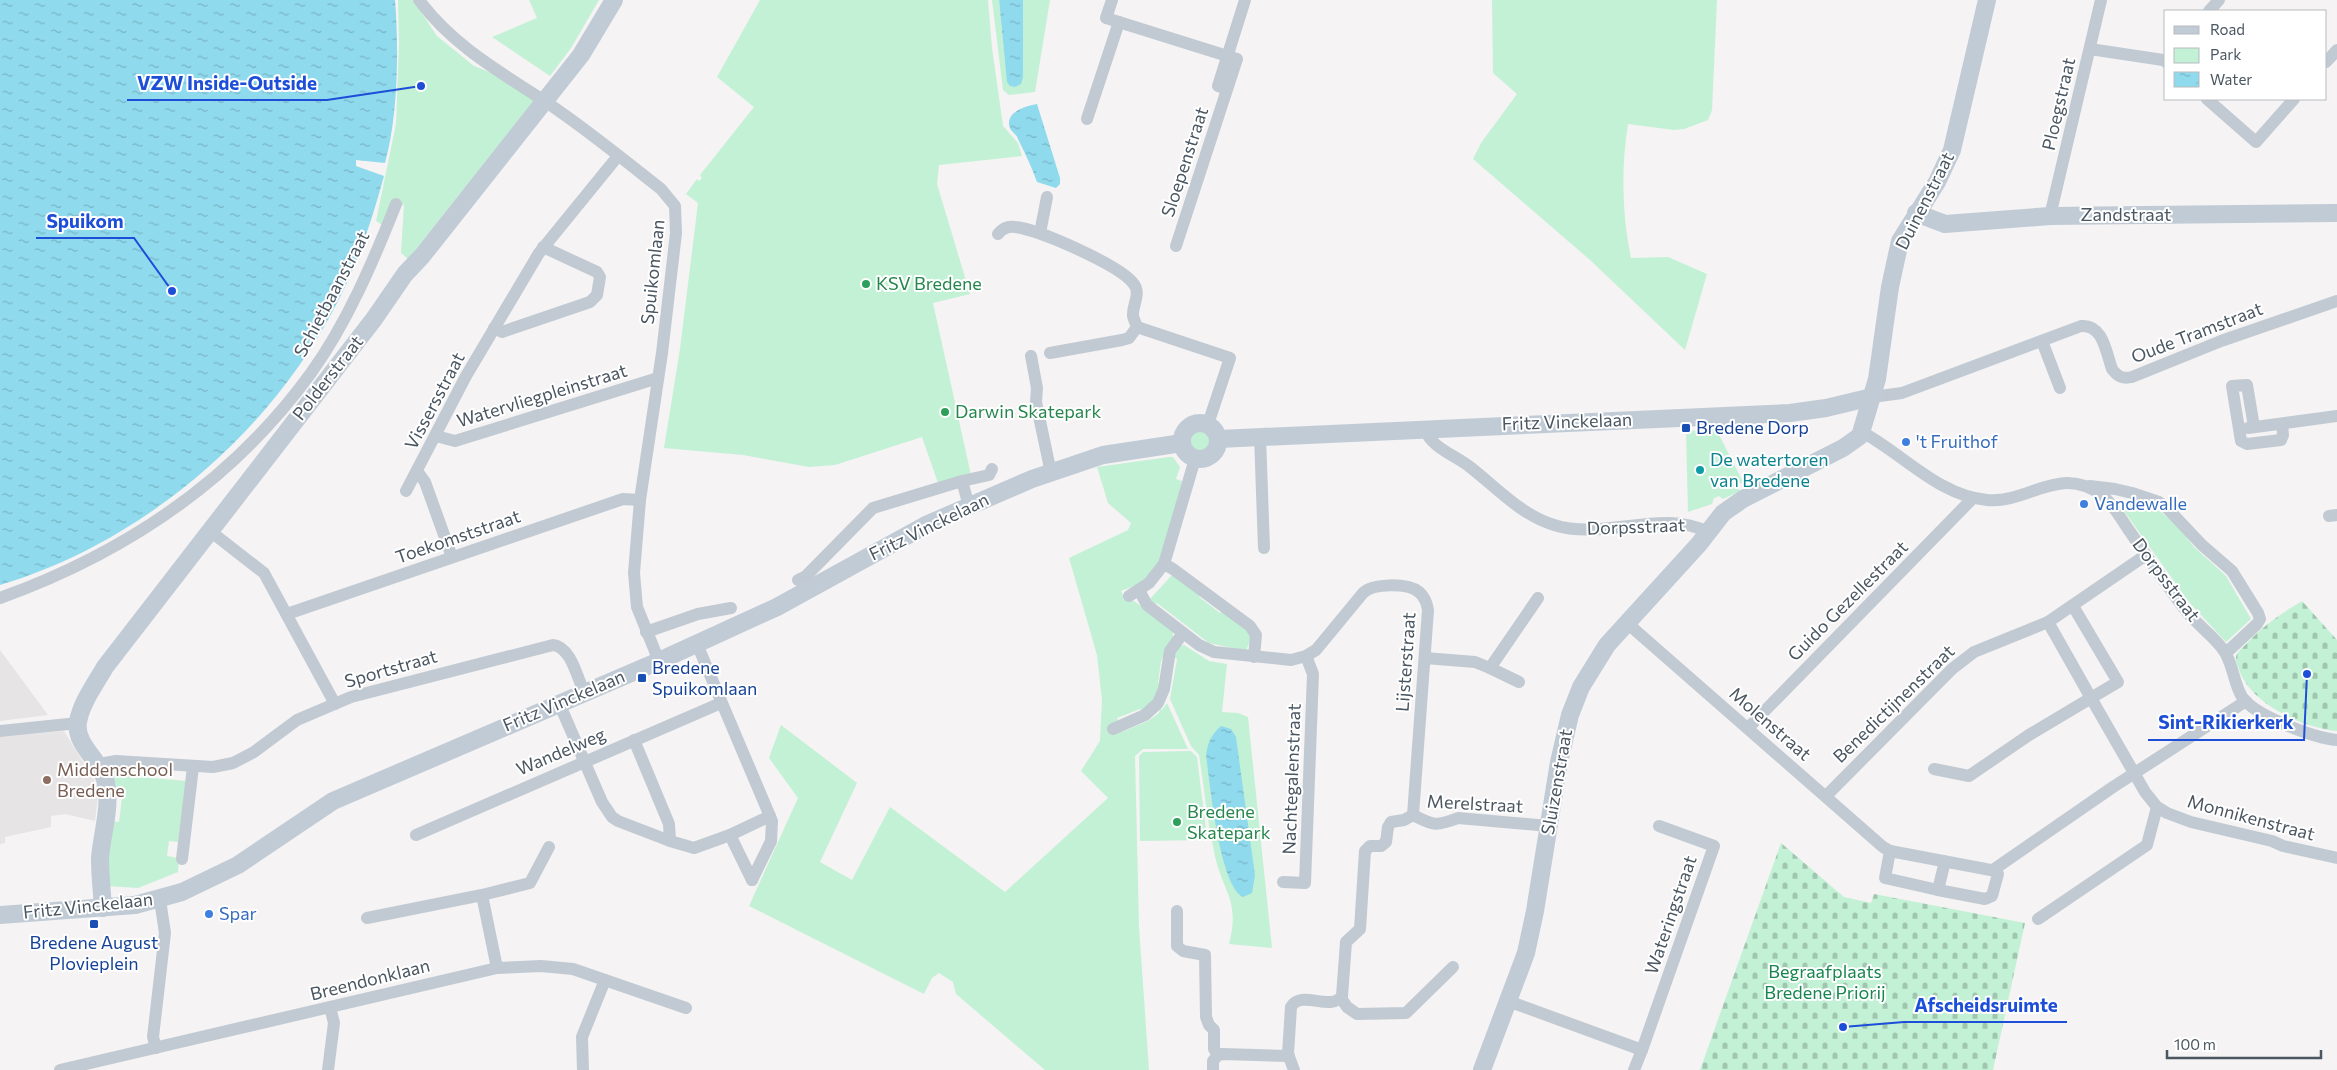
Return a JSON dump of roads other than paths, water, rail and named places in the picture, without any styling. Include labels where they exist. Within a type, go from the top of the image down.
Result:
[{"type":"street","name":"Polderstraat","points":[[78,723],[105,667],[374,319],[405,274],[422,256],[546,102],[580,55],[614,0]]},
{"type":"street","points":[[1112,0],[1106,18],[1228,56]]},
{"type":"street","name":"Sloepenstraat","points":[[1176,246],[1237,59],[1228,56],[1245,0]]},
{"type":"street","name":"Duinenstraat","points":[[1862,432],[1877,379],[1882,336],[1897,250],[1903,235],[1937,182],[1952,150],[1987,0]]},
{"type":"street","name":"Ploegstraat","points":[[2050,216],[2101,0]]},
{"type":"street","points":[[2210,10],[2219,0]]},
{"type":"street","name":"Spuikomlaan","points":[[421,2],[441,28],[462,46],[546,102],[618,156],[667,194],[677,212],[658,378],[640,500],[634,573],[637,607],[659,661]]},
{"type":"street","points":[[1087,119],[1119,22]]},
{"type":"street","points":[[2090,49],[2164,60]]},
{"type":"street","points":[[2327,61],[2337,50]]},
{"type":"street","points":[[2208,100],[2256,142],[2293,100]]},
{"type":"street","name":"Vissersstraat","points":[[406,491],[466,376],[543,247],[618,156]]},
{"type":"street","points":[[1040,233],[1048,198]]},
{"type":"street","name":"Schietbaanstraat","points":[[0,598],[72,570],[137,535],[202,488],[245,450],[311,372],[335,335],[385,232],[396,204]]},
{"type":"street","name":"Zandstraat","points":[[1916,214],[1945,224],[2050,216],[2337,213]]},
{"type":"street","points":[[998,234],[1004,228],[1013,226],[1049,235],[1100,262],[1134,284],[1138,292],[1133,316],[1137,328]]},
{"type":"street","points":[[494,328],[502,332],[590,302],[596,295],[600,277],[597,272],[543,247]]},
{"type":"street","name":"Oude Tramstraat","points":[[1872,397],[1902,393],[2080,326],[2092,327],[2101,337],[2112,369],[2116,374],[2127,378],[2221,341],[2337,301]]},
{"type":"street","points":[[1050,353],[1129,338],[1137,328]]},
{"type":"street","points":[[1137,328],[1230,358],[1208,424]]},
{"type":"street","points":[[2042,341],[2060,388]]},
{"type":"street","points":[[1031,356],[1037,388],[1036,402],[1051,472]]},
{"type":"street","name":"Watervliegpleinstraat","points":[[436,436],[455,441],[658,378]]},
{"type":"street","points":[[2254,427],[2247,385],[2232,386],[2241,441],[2247,444],[2280,440],[2283,435],[2282,424]]},
{"type":"street","name":"Fritz Vinckelaan","points":[[1219,439],[1790,413],[1826,408],[1872,397]]},
{"type":"street","points":[[2238,429],[2337,416]]},
{"type":"street","points":[[1198,423],[1208,424],[1215,430],[1219,439],[1217,448],[1212,456],[1204,460],[1195,459],[1186,453],[1182,443],[1183,434],[1189,426],[1198,423]]},
{"type":"street","name":"Dorpsstraat","points":[[1425,429],[1427,438],[1434,444],[1468,465],[1523,511],[1553,525],[1580,530],[1681,523],[1708,532],[1716,520],[1731,506],[1843,448],[1858,439],[1862,432],[1927,476],[1948,488],[1973,498],[1996,500],[2062,482],[2082,486],[2096,491],[2108,501],[2184,608],[2226,654],[2240,691],[2246,701]]},
{"type":"street","points":[[1260,436],[1264,548]]},
{"type":"street","name":"Fritz Vinckelaan","points":[[0,915],[102,908],[160,900],[217,877],[238,865],[333,801],[697,644],[806,581],[969,506],[1051,472],[1103,455],[1182,443]]},
{"type":"street","points":[[1195,459],[1164,564],[1153,579],[1134,593],[1183,633],[1202,647],[1214,652],[1291,660],[1306,656]]},
{"type":"street","points":[[806,581],[873,508],[962,481],[989,475],[992,469]]},
{"type":"street","points":[[418,471],[426,482],[452,557]]},
{"type":"street","points":[[962,481],[969,506]]},
{"type":"street","points":[[2082,486],[2115,488],[2159,502],[2202,545],[2232,571],[2260,619],[2226,654]]},
{"type":"street","name":"Guido Gezellestraat","points":[[1748,728],[1973,498]]},
{"type":"street","name":"Toekomststraat","points":[[287,614],[623,499],[640,500]]},
{"type":"street","points":[[210,531],[264,573],[335,704]]},
{"type":"street","name":"Sluizenstraat","points":[[1482,1070],[1508,1001],[1530,934],[1558,762],[1576,697],[1602,651],[1694,550],[1708,532]]},
{"type":"street","name":"Benedictijnenstraat","points":[[1826,796],[1966,657],[1993,643],[2048,622],[2146,555]]},
{"type":"street","points":[[1164,564],[1250,626],[1256,635],[1254,657]]},
{"type":"street","name":"Lijsterstraat","points":[[1306,656],[1319,647],[1365,591],[1371,587],[1381,585],[1412,588],[1425,598],[1428,610],[1412,815]]},
{"type":"street","points":[[1490,668],[1538,598]]},
{"type":"street","points":[[1934,769],[1969,776],[2029,735],[2118,682],[2073,606]]},
{"type":"street","points":[[646,632],[698,614],[730,608]]},
{"type":"street","name":"Monnikenstraat","points":[[2048,622],[2145,792],[2158,807],[2167,813],[2191,822],[2337,858]]},
{"type":"street","name":"Molenstraat","points":[[1627,623],[1890,851]]},
{"type":"street","points":[[1113,728],[1145,715],[1158,703],[1164,689],[1170,651],[1183,633]]},
{"type":"street","points":[[697,644],[773,826],[771,841],[752,880],[730,835]]},
{"type":"street","name":"Sportstraat","points":[[99,764],[116,762],[213,767],[233,763],[254,752],[297,720],[335,704],[411,681],[553,645],[567,653],[584,692]]},
{"type":"street","name":"Nachtegalenstraat","points":[[1283,882],[1305,884],[1313,674],[1306,656]]},
{"type":"street","points":[[1425,658],[1475,662],[1519,682]]},
{"type":"street","points":[[1993,870],[2135,773],[2246,701],[2261,712],[2301,731],[2320,738],[2337,740]]},
{"type":"street","points":[[559,703],[602,802],[612,817],[618,822],[694,848],[730,835],[770,816]]},
{"type":"street","name":"Wandelweg","points":[[416,835],[721,703]]},
{"type":"street","points":[[0,730],[78,723],[84,743],[99,764],[104,775],[108,795],[100,858],[102,908]]},
{"type":"street","points":[[634,740],[670,824],[670,841]]},
{"type":"street","points":[[182,859],[193,767]]},
{"type":"street","points":[[2038,919],[2148,845],[2158,807]]},
{"type":"street","name":"Merelstraat","points":[[1341,998],[1343,993],[1346,942],[1360,929],[1365,851],[1370,846],[1381,846],[1386,842],[1388,827],[1391,822],[1404,820],[1412,815],[1426,822],[1445,823],[1458,818],[1549,826]]},
{"type":"street","name":"Wateringstraat","points":[[1634,1070],[1714,846],[1659,826]]},
{"type":"street","points":[[367,918],[482,895],[530,882],[550,847]]},
{"type":"street","points":[[1890,851],[1945,861],[1993,870],[1998,874],[1993,894],[1990,898],[1938,890],[1885,878],[1890,851]]},
{"type":"street","points":[[1938,890],[1945,861]]},
{"type":"street","points":[[482,895],[497,968]]},
{"type":"street","points":[[156,1048],[153,1037],[165,932],[160,900]]},
{"type":"street","points":[[1177,911],[1177,946],[1183,951],[1205,955],[1206,1017],[1209,1025],[1214,1030],[1214,1049],[1218,1055]]},
{"type":"street","name":"Breendonklaan","points":[[61,1070],[497,968],[541,966],[574,969],[686,1008]]},
{"type":"street","points":[[1294,1070],[1289,1056],[1291,1011],[1294,1002],[1299,1000],[1333,1002],[1341,998],[1357,1014],[1413,1013],[1452,967]]},
{"type":"street","points":[[583,1070],[582,1037],[605,980]]},
{"type":"street","points":[[1508,1001],[1642,1050]]},
{"type":"street","points":[[328,1070],[334,1020],[330,1008]]},
{"type":"street","points":[[1218,1055],[1289,1056]]},
{"type":"street","points":[[1213,1070],[1214,1061],[1218,1055]]},
{"type":"water","points":[[0,0],[395,0],[397,61],[393,125],[385,163],[356,160],[356,166],[384,176],[364,241],[337,303],[309,351],[276,396],[238,439],[196,477],[151,512],[103,542],[52,566],[0,585]]},
{"type":"water","points":[[999,0],[1023,0],[1023,77],[1021,84],[1015,87],[1010,86],[1007,82]]},
{"type":"water","points":[[1037,104],[1060,178],[1060,184],[1056,188],[1037,182],[1031,166],[1009,124],[1012,115],[1016,111]]},
{"type":"water","points":[[1221,726],[1231,729],[1236,737],[1255,875],[1252,893],[1243,897],[1235,889],[1222,854],[1210,787],[1206,755],[1212,736]]},
{"type":"place","name":"VZW Inside-Outside","points":[[421,86]]},
{"type":"place","name":"KSV Bredene","points":[[866,284]]},
{"type":"place","name":"Spuikom","points":[[172,291]]},
{"type":"place","name":"Darwin Skatepark","points":[[945,412]]},
{"type":"place","name":"Bredene Dorp","points":[[1686,428]]},
{"type":"place","name":"'t Fruithof","points":[[1906,442]]},
{"type":"place","name":"De watertoren van Bredene","points":[[1700,470]]},
{"type":"place","name":"Vandewalle","points":[[2084,504]]},
{"type":"place","name":"Sint-Rikierkerk","points":[[2307,674]]},
{"type":"place","name":"Bredene Spuikomlaan","points":[[642,678]]},
{"type":"place","name":"Middenschool Bredene","points":[[47,780]]},
{"type":"place","name":"Bredene Skatepark","points":[[1177,822]]},
{"type":"place","name":"Spar","points":[[209,914]]},
{"type":"place","name":"Bredene August Plovieplein","points":[[94,924]]},
{"type":"place","name":"Afscheidsruimte","points":[[1843,1027]]},
{"type":"park label","name":"Begraafplaats Bredene Priorij","points":[[1825,982]]}]
